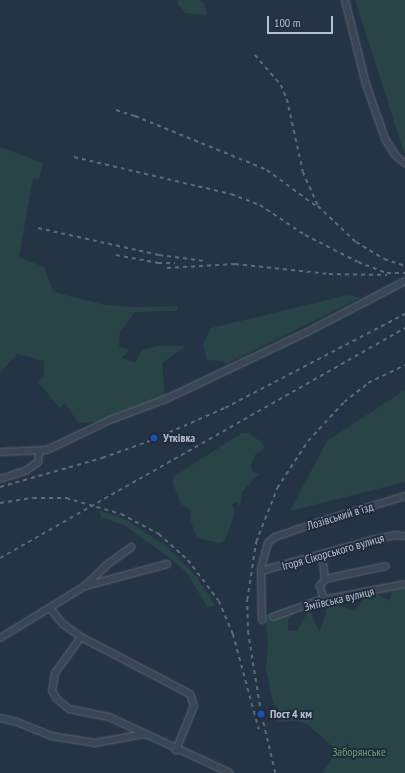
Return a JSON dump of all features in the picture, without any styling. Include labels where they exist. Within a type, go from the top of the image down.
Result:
[{"type":"street","points":[[345,0],[366,84],[385,138],[396,156],[405,163]]},
{"type":"street","points":[[0,452],[39,452],[110,420],[166,398],[309,331],[405,280]]},
{"type":"street","points":[[0,479],[27,470],[38,462],[39,452]]},
{"type":"street","name":"Лозівський в'їзд","points":[[261,571],[268,543],[275,537],[405,496]]},
{"type":"street","name":"Ігоря Сікорського вулиця","points":[[261,571],[390,536],[405,536]]},
{"type":"street","points":[[0,638],[85,586],[108,564],[131,547]]},
{"type":"street","points":[[322,555],[326,579]]},
{"type":"street","points":[[85,586],[167,564]]},
{"type":"street","points":[[324,600],[320,586],[326,579],[386,566]]},
{"type":"street","points":[[261,571],[262,620]]},
{"type":"street","name":"Зміївська вулиця","points":[[273,617],[324,600],[405,584]]},
{"type":"street","points":[[50,608],[63,624],[81,637],[190,694],[194,706],[176,750]]},
{"type":"street","points":[[81,637],[54,673],[52,691],[57,699],[69,710],[109,717],[176,750],[230,773]]},
{"type":"street","points":[[0,718],[17,722],[51,736],[95,743],[144,734]]},
{"type":"green space","points":[[179,0],[199,0],[204,3],[207,15],[185,13],[177,3]]},
{"type":"green space","points":[[355,0],[405,0],[405,155]]},
{"type":"green space","points":[[0,147],[43,163],[39,179],[33,178],[19,257],[44,267],[53,292],[105,305],[131,307],[178,306],[177,311],[135,312],[120,332],[119,346],[129,350],[122,358],[135,363],[142,350],[158,346],[186,346],[162,363],[165,396],[95,422],[78,423],[65,403],[60,408],[38,382],[44,377],[44,361],[17,354],[0,373]]},
{"type":"green space","points":[[348,295],[360,298],[226,364],[224,361],[207,360],[203,344],[211,328]]},
{"type":"green space","points":[[405,390],[405,482],[290,511],[327,441]]},
{"type":"green space","points":[[242,433],[249,433],[261,442],[265,448],[255,455],[251,465],[252,471],[259,474],[242,492],[240,506],[236,502],[232,504],[235,513],[225,540],[220,543],[197,537],[190,520],[191,510],[181,504],[173,484],[173,477]]},
{"type":"green space","points":[[99,510],[126,520],[166,546],[196,576],[215,605],[208,608],[187,573],[170,558],[124,525],[101,517]]},
{"type":"green space","name":"Заборянське","points":[[394,585],[405,587],[405,773],[322,773],[338,751],[307,724],[296,721],[276,722],[278,708],[273,703],[266,669],[268,643],[265,615],[283,608],[299,606],[288,621],[288,631],[298,630],[309,609],[319,632],[330,602],[355,611],[368,590],[390,601]]},
{"type":"railway","points":[[255,55],[281,85],[287,99],[303,172],[318,206],[356,242],[384,259],[405,266]]},
{"type":"railway","points":[[116,110],[135,116],[267,170],[316,206]]},
{"type":"railway","points":[[74,157],[231,194],[260,205],[305,235],[358,262],[387,273],[405,273]]},
{"type":"railway","points":[[38,228],[159,255],[205,261]]},
{"type":"railway","points":[[116,255],[158,263],[175,263]]},
{"type":"railway","points":[[167,268],[235,264],[329,274],[387,275]]},
{"type":"railway","points":[[0,487],[102,458],[147,442],[225,408],[405,314]]},
{"type":"railway","points":[[0,558],[405,328]]},
{"type":"railway","points":[[275,773],[261,714],[248,634],[247,600],[256,542],[277,488],[308,441],[344,402],[368,383],[405,365]]},
{"type":"railway","points":[[0,503],[33,498],[66,498],[121,514],[159,534],[188,560],[219,601],[233,634],[259,730]]},
{"type":"place","name":"Уткiвка","points":[[154,438]]},
{"type":"place","name":"Пост 4 км","points":[[261,714]]}]
